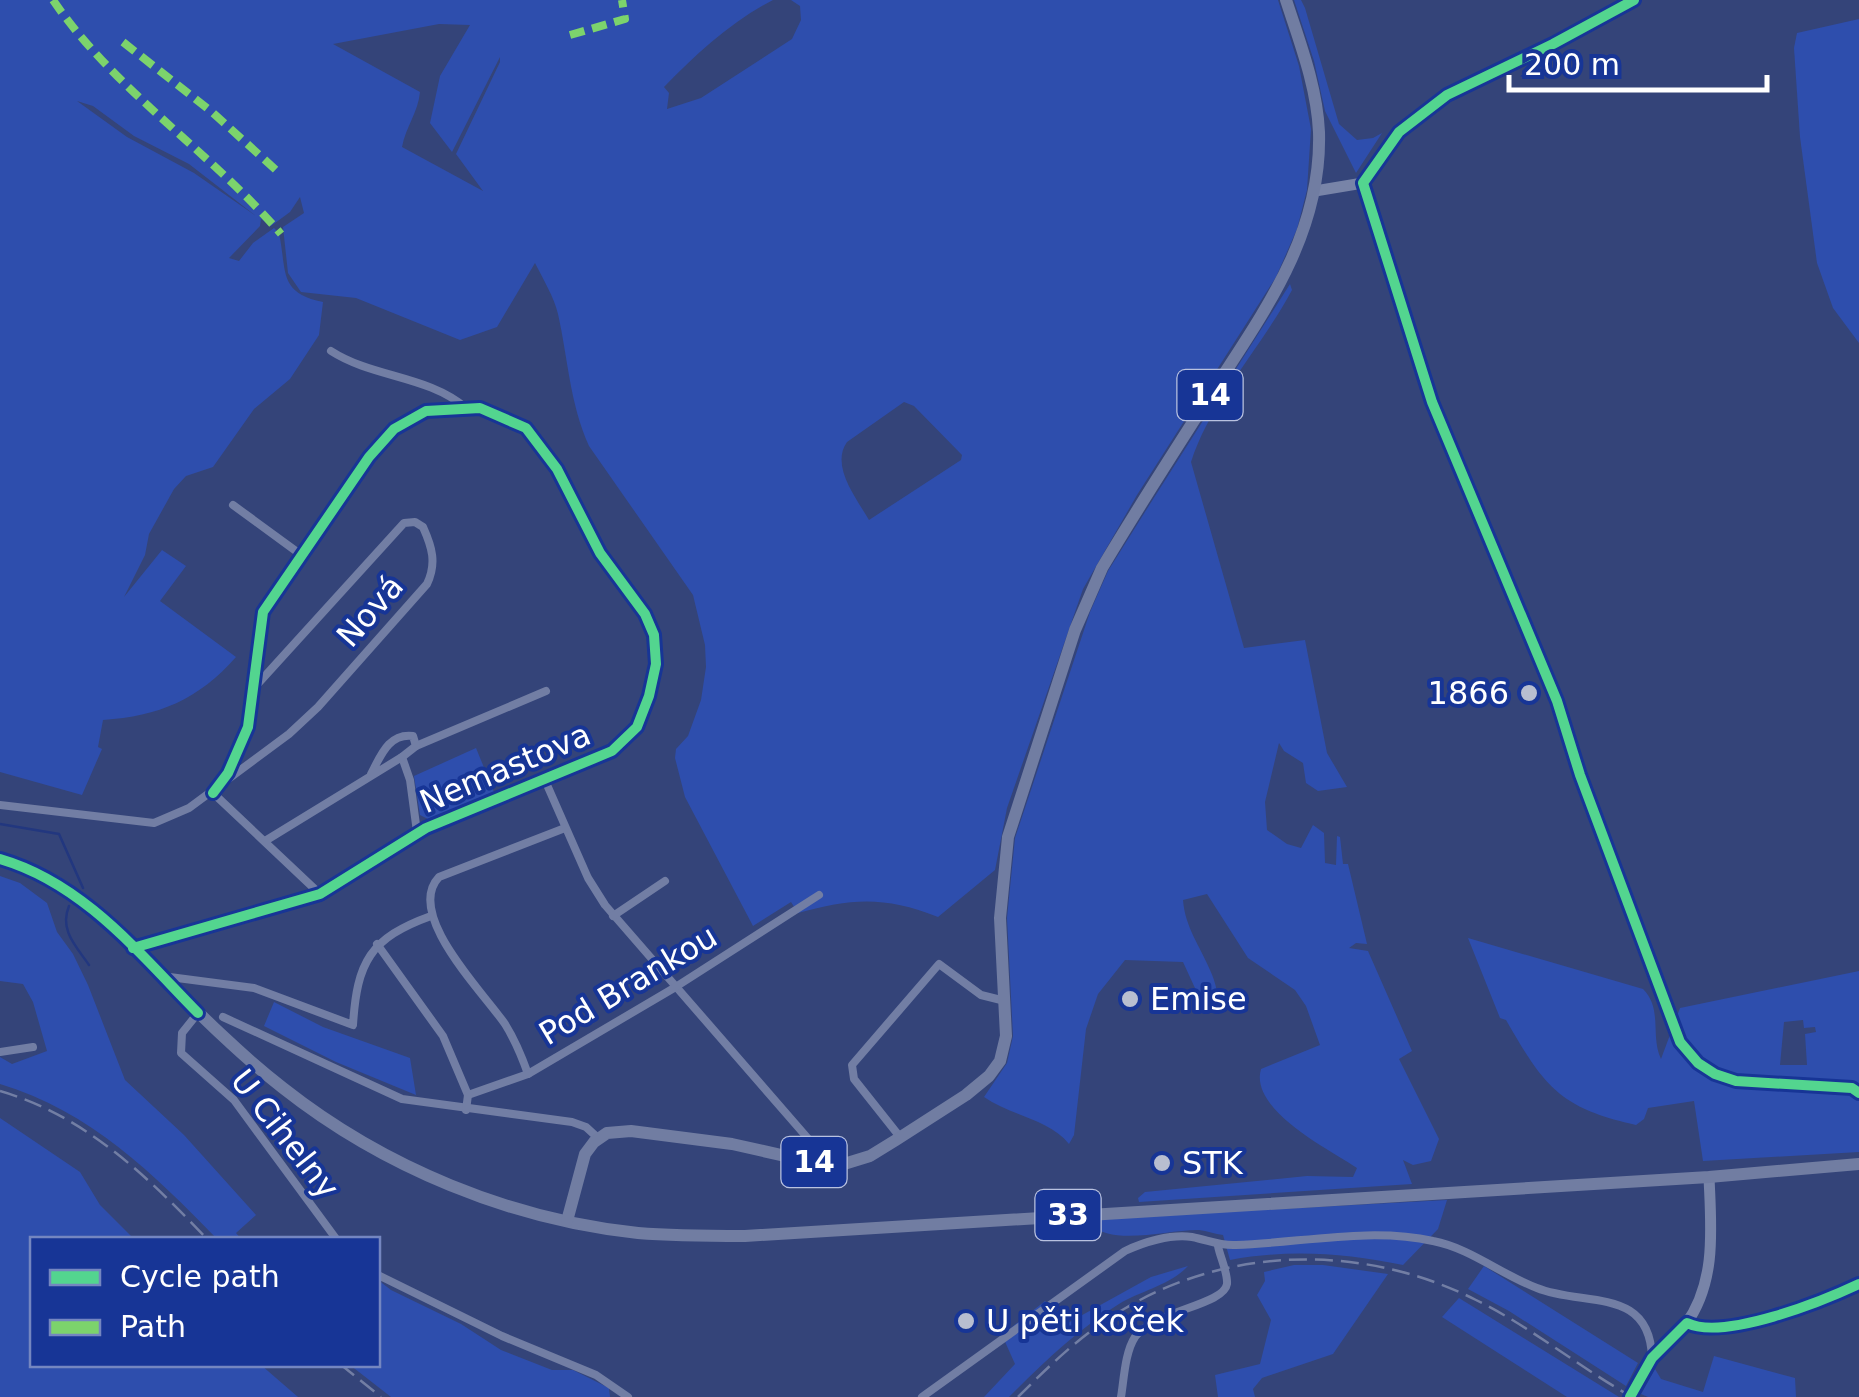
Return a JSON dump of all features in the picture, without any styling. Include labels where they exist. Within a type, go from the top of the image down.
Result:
[{"type":"main road","name":"14","points":[[598,1138],[612,1131],[630,1131],[762,1149],[820,1164],[854,1162],[900,1138],[976,1089],[996,1069],[1006,1036],[1000,918],[1008,837],[1083,609],[1102,568],[1283,280],[1304,232],[1315,191],[1317,112],[1307,64],[1286,0]]},
{"type":"main road","points":[[0,859],[56,882],[83,900],[198,1013],[281,1087],[372,1148],[474,1194],[568,1221],[582,1160],[598,1138]]},
{"type":"main road","name":"33","points":[[568,1221],[637,1233],[745,1236],[1708,1177],[1859,1164]]},
{"type":"street","points":[[1315,191],[1362,183],[1399,132],[1447,95],[1634,0]]},
{"type":"street","points":[[1362,183],[1432,402],[1557,701],[1580,775],[1680,1042],[1698,1063],[1736,1080],[1801,1083],[1859,1092]]},
{"type":"street","points":[[331,351],[354,366],[421,382],[466,408]]},
{"type":"street","points":[[0,805],[154,823],[213,793],[228,773],[248,727],[263,612],[300,554],[369,457],[394,429],[426,412],[466,408]]},
{"type":"street","name":"Nemastova","points":[[133,948],[320,894],[417,832],[612,751],[637,728],[656,664],[654,635],[644,614],[590,534],[557,469],[526,428],[480,408],[466,408]]},
{"type":"street","points":[[233,505],[300,554]]},
{"type":"street","name":"Nová","points":[[213,793],[318,707],[427,584],[434,560],[423,527],[414,522],[404,523],[254,688]]},
{"type":"street","points":[[265,842],[416,746],[546,691]]},
{"type":"street","points":[[371,774],[393,739],[407,734],[416,746]]},
{"type":"street","points":[[402,757],[410,780],[417,832]]},
{"type":"street","points":[[544,778],[588,878],[613,916],[818,1150],[820,1164]]},
{"type":"street","points":[[213,793],[320,894]]},
{"type":"street","points":[[528,1074],[506,1026],[440,936],[431,916],[431,891],[439,878],[565,828]]},
{"type":"street","points":[[613,916],[665,882]]},
{"type":"street","name":"Pod Brankou","points":[[468,1095],[528,1074],[819,896]]},
{"type":"street","points":[[162,976],[254,988],[352,1025],[355,991],[364,964],[377,944],[404,926],[431,916]]},
{"type":"street","points":[[377,944],[442,1036],[468,1095],[466,1110]]},
{"type":"street","points":[[900,1138],[854,1078],[852,1065],[940,964],[981,995],[1005,1001]]},
{"type":"street","name":"U Cihelny","points":[[198,1013],[182,1033],[181,1053],[234,1100],[336,1237]]},
{"type":"street","points":[[223,1017],[402,1099],[572,1122],[586,1127],[598,1138]]},
{"type":"street","points":[[0,1052],[33,1047]]},
{"type":"street","points":[[1630,1397],[1650,1362],[1687,1323],[1708,1279],[1708,1177]]},
{"type":"street","points":[[922,1397],[1126,1250],[1143,1242],[1193,1237],[1218,1246],[1392,1236],[1439,1242],[1536,1288],[1622,1306],[1644,1324],[1652,1344],[1650,1362]]},
{"type":"street","points":[[1121,1397],[1133,1339],[1159,1317],[1216,1297],[1226,1287],[1218,1246]]},
{"type":"street","points":[[380,1276],[502,1336],[596,1375],[628,1397]]},
{"type":"street","points":[[1687,1323],[1696,1328],[1762,1320],[1859,1284]]},
{"type":"shaded area","points":[[0,0],[773,0],[715,39],[664,87],[669,93],[667,109],[701,98],[792,39],[801,20],[800,6],[791,0],[1278,0],[1299,66],[1311,129],[1307,190],[1297,229],[1276,277],[1137,495],[1083,589],[1007,808],[995,870],[938,917],[901,905],[868,901],[798,913],[791,902],[753,926],[685,797],[675,758],[701,700],[706,667],[693,595],[589,446],[573,398],[556,308],[535,263],[497,327],[460,340],[356,298],[301,292],[288,273],[283,227],[304,213],[300,197],[290,212],[271,226],[261,219],[260,226],[229,258],[239,261],[253,243],[274,228],[279,233],[287,278],[291,286],[298,293],[323,302],[319,335],[290,379],[254,409],[213,467],[186,476],[174,489],[149,534],[145,555],[124,597],[162,550],[186,566],[160,601],[236,657],[207,684],[176,703],[142,715],[103,720],[98,747],[102,749],[82,795],[0,772]],"holes":[[[439,24],[470,25],[440,76],[430,123],[452,152],[500,57],[456,154],[483,191],[402,147],[420,92],[333,44]],[[77,101],[93,106],[134,136],[189,164],[256,216],[194,173],[127,137]],[[904,402],[914,406],[962,455],[961,460],[869,520],[843,472],[847,442]]]},
{"type":"shaded area","points":[[1294,0],[1301,0],[1305,8],[1339,124],[1357,140],[1382,133],[1356,173],[1325,111]]},
{"type":"shaded area","points":[[1859,19],[1859,343],[1833,308],[1817,263],[1800,137],[1794,48],[1797,33]]},
{"type":"shaded area","points":[[1290,284],[1292,290],[1280,312],[1211,417],[1191,462],[1244,648],[1305,640],[1327,753],[1347,787],[1318,791],[1306,783],[1303,763],[1279,743],[1265,802],[1267,830],[1287,844],[1301,848],[1313,825],[1324,833],[1325,863],[1336,865],[1337,836],[1340,837],[1343,864],[1348,864],[1367,944],[1356,943],[1349,948],[1368,951],[1412,1051],[1399,1059],[1439,1139],[1431,1161],[1413,1165],[1403,1160],[1412,1184],[1139,1202],[1145,1192],[1307,1176],[1353,1177],[1357,1168],[1294,1127],[1267,1099],[1261,1069],[1320,1045],[1306,1006],[1295,990],[1248,958],[1207,894],[1183,900],[1184,910],[1214,979],[1221,1010],[1206,1012],[1183,962],[1125,960],[1098,994],[1086,1029],[1074,1135],[1069,1144],[1051,1129],[984,1097],[1007,1063],[1013,1036],[1007,918],[1015,838],[1090,612],[1108,571]]},
{"type":"shaded area","points":[[476,748],[494,792],[428,819],[420,815],[414,776]]},
{"type":"shaded area","points":[[0,876],[20,883],[47,903],[57,932],[88,985],[125,1080],[184,1135],[256,1215],[236,1233],[239,1237],[215,1237],[119,1147],[63,1110],[0,1084],[0,1057],[12,1064],[47,1051],[33,1002],[23,984],[0,981]]},
{"type":"shaded area","points":[[1468,938],[1643,989],[1653,1005],[1661,1059],[1680,1008],[1859,971],[1859,1152],[1703,1161],[1694,1101],[1648,1108],[1644,1119],[1636,1125],[1589,1111],[1556,1091],[1506,1020],[1500,1018]],"holes":[[[1803,1020],[1804,1028],[1815,1027],[1816,1032],[1805,1034],[1807,1065],[1780,1065],[1784,1022]]]},
{"type":"shaded area","points":[[274,1002],[323,1027],[410,1058],[416,1095],[336,1062],[264,1026]]},
{"type":"shaded area","points":[[0,1118],[80,1172],[100,1205],[132,1237],[30,1237],[30,1367],[263,1367],[298,1397],[0,1397]]},
{"type":"shaded area","points":[[1447,1200],[1438,1229],[1403,1265],[1316,1254],[1230,1260],[1223,1235],[1199,1230],[1127,1236],[1100,1231],[1091,1224],[1092,1219]]},
{"type":"shaded area","points":[[1294,1265],[1388,1274],[1333,1354],[1262,1378],[1253,1389],[1255,1397],[1218,1397],[1215,1375],[1260,1364],[1271,1320],[1257,1295],[1265,1281],[1264,1272]]},
{"type":"shaded area","points":[[1188,1266],[1089,1325],[1009,1397],[984,1397],[1015,1364],[1002,1335],[1045,1301],[1066,1324],[1151,1277]]},
{"type":"shaded area","points":[[1484,1266],[1638,1363],[1626,1386],[1468,1289]]},
{"type":"shaded area","points":[[380,1282],[501,1350],[552,1370],[573,1370],[609,1388],[610,1397],[391,1397],[353,1367],[380,1367]]},
{"type":"shaded area","points":[[1459,1298],[1619,1397],[1567,1397],[1442,1317]]},
{"type":"shaded area","points":[[1714,1356],[1795,1378],[1796,1397],[1641,1394],[1655,1369],[1661,1379],[1703,1392]]},
{"type":"waterway","points":[[0,824],[59,834],[83,888]]},
{"type":"waterway","points":[[69,906],[68,930],[89,965]]},
{"type":"railway","points":[[0,1091],[60,1116],[114,1151],[205,1237]]},
{"type":"railway","points":[[1018,1397],[1095,1328],[1165,1288],[1253,1263],[1298,1260],[1344,1261],[1433,1282],[1496,1311],[1632,1397]]},
{"type":"railway","points":[[344,1367],[381,1397]]},
{"type":"marked path","points":[[53,0],[105,63],[281,234]]},
{"type":"marked path","points":[[570,35],[625,19],[622,0]]},
{"type":"marked path","points":[[123,42],[212,112],[276,170]]},
{"type":"cycle path","points":[[1634,0],[1447,95],[1399,132],[1363,183],[1432,402],[1557,701],[1580,775],[1680,1042],[1698,1063],[1736,1081],[1852,1088],[1859,1093]]},
{"type":"cycle path","points":[[133,948],[320,894],[426,828],[612,751],[637,727],[656,664],[654,635],[645,614],[600,553],[557,469],[526,428],[480,408],[426,411],[394,429],[369,457],[263,612],[248,727],[228,773],[213,793]]},
{"type":"cycle path","points":[[0,859],[30,870],[84,902],[198,1013]]},
{"type":"cycle path","points":[[1630,1397],[1652,1358],[1687,1323],[1704,1327],[1748,1323],[1799,1309],[1859,1284]]},
{"type":"place","name":"1866","points":[[1529,693]]},
{"type":"place","name":"Emise","points":[[1130,999]]},
{"type":"place","name":"STK","points":[[1162,1163]]},
{"type":"place","name":"U pěti koček","points":[[966,1321]]}]
